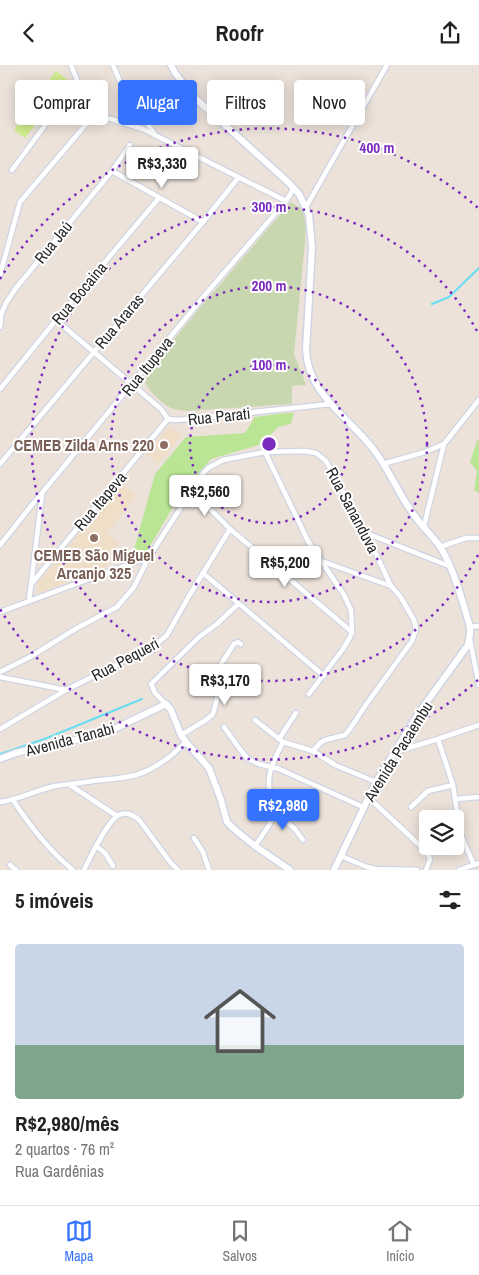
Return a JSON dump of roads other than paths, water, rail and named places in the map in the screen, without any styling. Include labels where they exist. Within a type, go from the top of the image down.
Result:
[{"type":"main road","points":[[171,65],[194,97],[294,188],[306,207],[310,220],[312,248],[306,358],[310,373],[321,393],[374,451],[414,515],[440,547],[459,590],[470,627],[470,638]]},
{"type":"main road","name":"Avenida Pacaembu","points":[[334,870],[376,782],[418,714],[464,651],[470,638]]},
{"type":"main road","points":[[166,704],[172,710],[181,735],[208,769],[221,800],[227,822],[255,846],[290,870]]},
{"type":"main road","name":"Avenida Tanabi","points":[[0,759],[16,753],[110,731],[166,704]]},
{"type":"street","points":[[12,170],[74,86],[77,80],[71,67],[77,65]]},
{"type":"street","points":[[113,65],[124,91],[155,134]]},
{"type":"street","points":[[306,207],[387,65]]},
{"type":"street","points":[[0,275],[20,202],[93,118],[111,119],[155,134],[286,201]]},
{"type":"street","name":"Rua Jaú","points":[[0,327],[6,303],[16,288],[112,171],[130,145]]},
{"type":"street","points":[[112,171],[203,222]]},
{"type":"street","name":"Rua Araras","points":[[0,464],[238,178]]},
{"type":"street","name":"Rua Itupeva","points":[[0,545],[204,295],[286,201],[294,188]]},
{"type":"street","name":"Rua Bocaina","points":[[0,389],[159,198]]},
{"type":"street","name":"Rua Parati","points":[[56,320],[93,353],[133,384],[161,409],[168,419],[189,419],[331,404]]},
{"type":"street","points":[[424,527],[444,444],[479,400]]},
{"type":"street","name":"Rua Itapeva","points":[[32,583],[168,419]]},
{"type":"street","points":[[383,464],[425,452],[444,444]]},
{"type":"street","name":"Rua Sananduva","points":[[0,672],[117,607],[134,587],[149,557],[208,468],[223,460],[264,452],[304,451],[316,453],[326,461],[366,533],[391,586],[400,596],[414,621],[416,629],[412,641],[345,735],[326,740],[320,743],[313,751]]},
{"type":"street","points":[[264,452],[308,541],[344,595],[350,609],[352,632],[343,649],[309,694]]},
{"type":"street","points":[[29,601],[42,493]]},
{"type":"street","points":[[190,493],[352,632]]},
{"type":"street","name":"Rua Pequeri","points":[[0,729],[66,690],[159,642],[167,635],[230,529]]},
{"type":"street","points":[[366,533],[450,566]]},
{"type":"street","points":[[440,547],[466,538],[479,537]]},
{"type":"street","points":[[0,612],[149,557]]},
{"type":"street","points":[[322,562],[391,586]]},
{"type":"street","points":[[203,573],[324,676]]},
{"type":"street","points":[[166,704],[151,684],[199,637],[217,624],[238,604]]},
{"type":"street","points":[[470,627],[479,626]]},
{"type":"street","points":[[470,638],[479,685]]},
{"type":"street","points":[[181,735],[206,720],[213,713],[220,687],[221,664],[234,644],[241,643]]},
{"type":"street","points":[[0,677],[66,690]]},
{"type":"street","points":[[255,846],[272,820],[274,801],[269,784],[272,767],[281,740],[296,713]]},
{"type":"street","points":[[255,720],[281,740],[313,751],[335,765],[376,782]]},
{"type":"street","points":[[395,752],[479,725]]},
{"type":"street","points":[[224,727],[238,749],[248,759],[279,769],[363,807]]},
{"type":"street","points":[[438,739],[453,785],[460,833],[477,864],[459,870]]},
{"type":"street","points":[[0,802],[53,787],[114,780],[138,775],[154,768],[186,742]]},
{"type":"street","points":[[70,785],[117,816]]},
{"type":"street","points":[[411,807],[428,791],[453,785]]},
{"type":"street","points":[[368,797],[428,853],[430,859],[426,870]]},
{"type":"street","points":[[455,799],[479,797]]},
{"type":"street","points":[[12,800],[41,839],[73,870]]},
{"type":"street","points":[[274,811],[295,829],[303,840]]},
{"type":"street","points":[[84,870],[96,846],[112,822],[121,814],[129,814],[136,817],[178,870]]},
{"type":"street","points":[[194,838],[203,852],[209,870]]},
{"type":"street","points":[[96,846],[105,853],[113,866]]},
{"type":"street","points":[[341,856],[375,869],[416,870]]},
{"type":"street","points":[[10,865],[16,870]]},
{"type":"waterway","points":[[432,304],[449,297],[479,268]]},
{"type":"waterway","points":[[0,754],[47,738],[142,699]]},
{"type":"place","name":"CEMEB Zilda Arns 220","points":[[164,445]]},
{"type":"place","name":"CEMEB São Miguel Arcanjo 325","points":[[94,538]]}]
